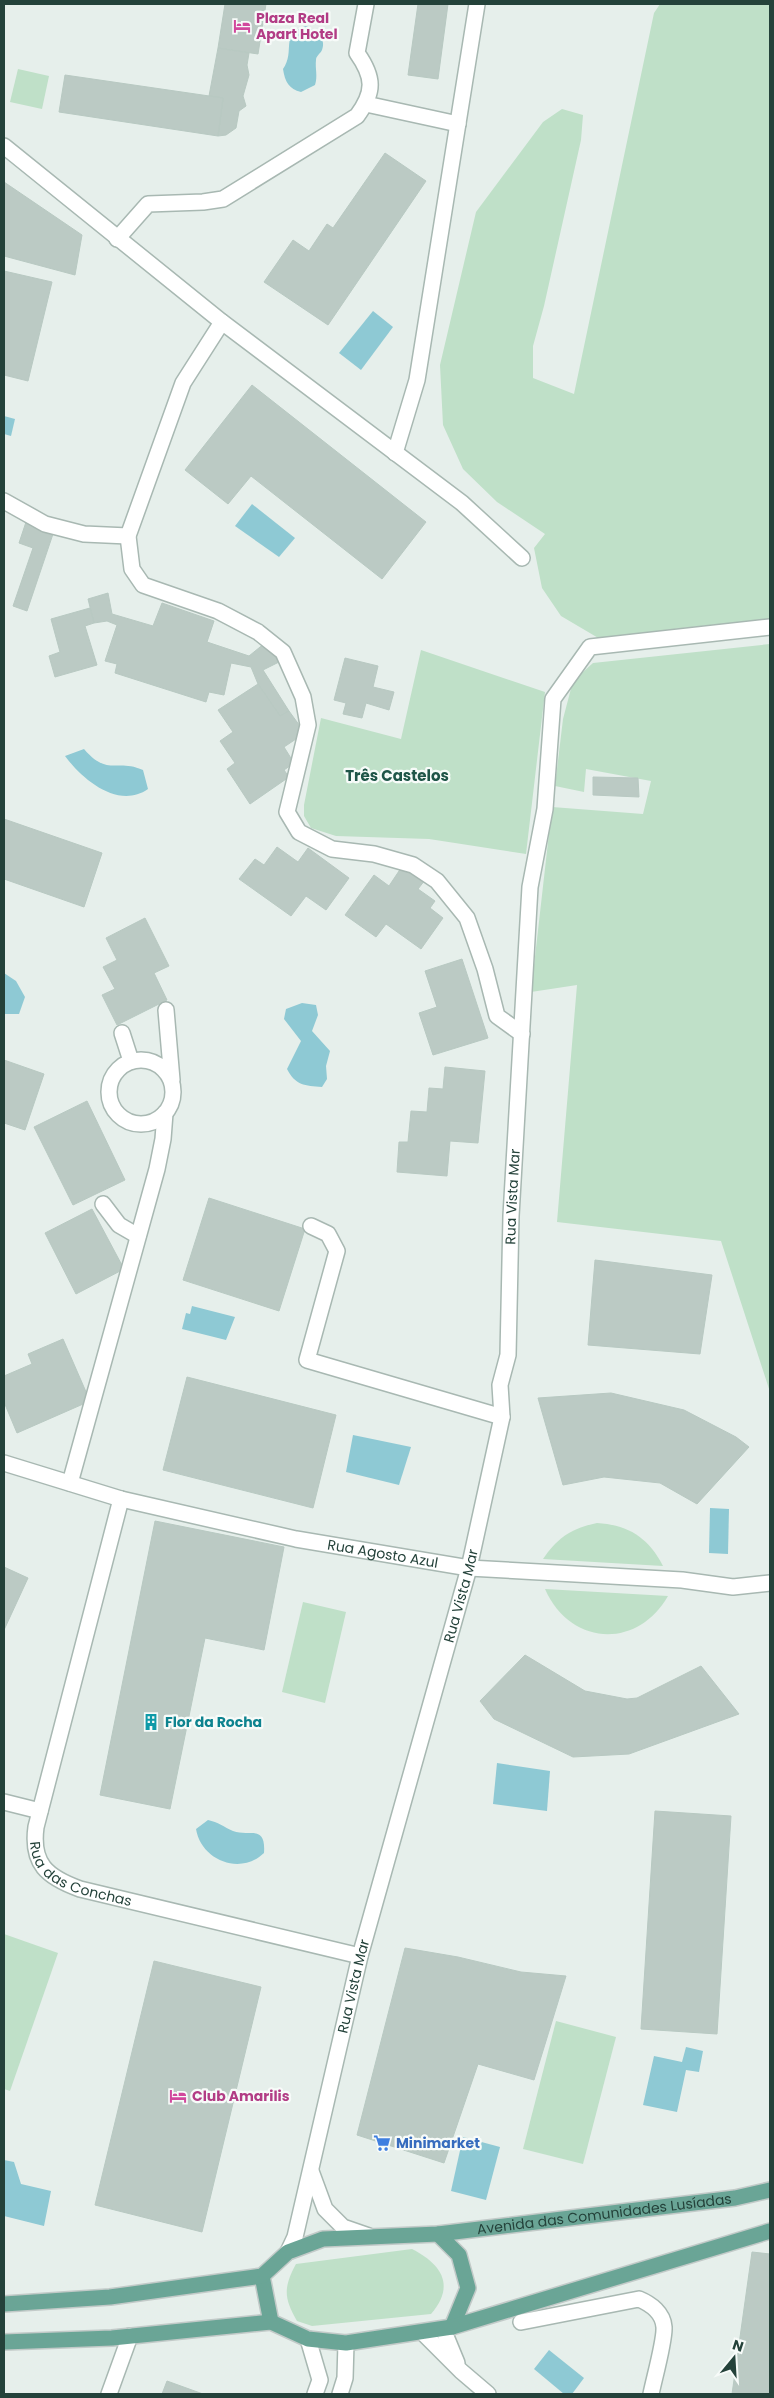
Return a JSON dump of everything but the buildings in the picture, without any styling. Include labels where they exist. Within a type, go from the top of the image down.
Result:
[{"type":"main road","name":"Avenida das Comunidades Lusíadas","points":[[262,2276],[288,2252],[323,2239],[438,2234],[735,2198],[770,2190]]},
{"type":"main road","points":[[4,2342],[130,2336],[272,2322],[308,2339],[346,2343],[422,2332],[447,2328],[770,2231]]},
{"type":"main road","points":[[438,2234],[459,2255],[468,2288],[447,2328]]},
{"type":"main road","points":[[4,2304],[110,2296],[262,2276],[272,2322]]},
{"type":"street","points":[[117,239],[148,204],[203,202],[223,199],[357,116],[366,104],[371,84],[367,68],[357,53],[366,4]]},
{"type":"street","points":[[395,452],[417,380],[477,4]]},
{"type":"street","points":[[366,104],[458,124]]},
{"type":"street","points":[[4,146],[222,322],[462,503],[522,558]]},
{"type":"street","points":[[222,322],[183,383],[128,536],[132,569],[143,586],[218,611],[258,632],[283,652],[303,697],[308,725],[287,812],[299,832],[332,849],[374,854],[413,865],[437,881],[467,918],[485,969],[497,1016],[522,1034]]},
{"type":"street","points":[[4,501],[45,524],[84,534],[128,536]]},
{"type":"street","name":"Rua Vista Mar","points":[[288,2252],[296,2237],[360,1956],[469,1568],[502,1416],[500,1384],[508,1355],[511,1216],[530,888],[546,809],[553,699],[590,647],[770,627]]},
{"type":"street","points":[[166,1010],[172,1087],[172,1098],[164,1113],[152,1122],[141,1124],[130,1122],[114,1110],[108,1091],[110,1081],[115,1072],[131,1061],[152,1062],[162,1068],[169,1077],[172,1087]]},
{"type":"street","points":[[122,1033],[131,1061]]},
{"type":"street","points":[[70,1483],[163,1140],[164,1113]]},
{"type":"street","points":[[103,1204],[119,1225],[138,1236]]},
{"type":"street","points":[[311,1226],[328,1234],[337,1251],[307,1360],[502,1416]]},
{"type":"street","name":"Rua Agosto Azul","points":[[4,1463],[121,1499],[296,1539],[469,1568],[682,1580],[733,1587],[770,1583]]},
{"type":"street","name":"Rua das Conchas","points":[[121,1499],[40,1811],[34,1842],[37,1858],[46,1871],[62,1882],[80,1890],[360,1956]]},
{"type":"street","points":[[4,1802],[40,1811]]},
{"type":"street","points":[[311,2171],[325,2209],[343,2228],[370,2236]]},
{"type":"street","points":[[521,2322],[639,2299],[651,2305],[660,2314],[664,2327],[651,2394]]},
{"type":"street","points":[[447,2328],[461,2371]]},
{"type":"street","points":[[422,2332],[461,2371],[488,2394]]},
{"type":"street","points":[[109,2394],[130,2336]]},
{"type":"street","points":[[308,2339],[320,2380],[315,2394]]},
{"type":"street","points":[[340,2394],[346,2378],[346,2343]]},
{"type":"green space","points":[[660,4],[770,4],[770,619],[600,639],[561,616],[542,588],[534,548],[545,534],[497,502],[463,469],[443,425],[440,365],[476,212],[543,122],[562,109],[583,115],[581,140],[544,306],[533,346],[533,378],[574,394],[654,13]]},
{"type":"green space","points":[[18,69],[49,76],[42,109],[10,102]]},
{"type":"green space","points":[[770,644],[770,1392],[721,1241],[557,1222],[577,985],[531,992],[552,807],[643,814],[651,781],[586,769],[584,792],[555,786],[563,719],[573,681],[593,663]]},
{"type":"green space","points":[[421,650],[545,692],[526,854],[429,839],[336,836],[311,828],[304,816],[304,805],[321,718],[401,739]]},
{"type":"green space","points":[[597,1523],[618,1526],[636,1534],[651,1547],[663,1566],[543,1559],[554,1545],[566,1535]]},
{"type":"green space","points":[[545,1589],[668,1596],[655,1614],[639,1626],[622,1633],[604,1634],[587,1631],[570,1622],[556,1608]]},
{"type":"green space","points":[[303,1602],[346,1612],[325,1703],[282,1692]]},
{"type":"green space","points":[[4,1934],[58,1953],[10,2091],[4,2089]]},
{"type":"green space","points":[[556,2021],[616,2037],[583,2164],[523,2149]]},
{"type":"green space","points":[[412,2249],[431,2261],[442,2276],[443,2294],[431,2314],[312,2326],[297,2321],[290,2306],[287,2293],[289,2280],[296,2264]]},
{"type":"water","points":[[306,26],[322,38],[323,46],[316,59],[315,85],[301,92],[293,89],[288,84],[283,69],[287,62],[290,38],[298,29]]},
{"type":"water","points":[[373,311],[393,327],[361,370],[339,353]]},
{"type":"water","points":[[4,416],[15,419],[11,436],[4,434]]},
{"type":"water","points":[[252,504],[295,538],[279,557],[235,526]]},
{"type":"water","points":[[84,749],[92,757],[106,765],[134,767],[143,770],[148,789],[137,795],[125,796],[113,794],[102,789],[81,774],[65,756]]},
{"type":"water","points":[[4,973],[16,981],[25,997],[19,1014],[4,1014]]},
{"type":"water","points":[[302,1003],[316,1005],[318,1015],[312,1031],[330,1051],[326,1066],[327,1079],[322,1087],[301,1084],[293,1078],[287,1069],[301,1041],[284,1019],[286,1009]]},
{"type":"water","points":[[192,1306],[235,1317],[226,1340],[182,1329],[186,1313],[190,1314]]},
{"type":"water","points":[[353,1435],[411,1447],[399,1485],[346,1472]]},
{"type":"water","points":[[710,1508],[729,1509],[728,1554],[709,1553]]},
{"type":"water","points":[[497,1763],[550,1771],[547,1811],[493,1804]]},
{"type":"water","points":[[208,1820],[233,1831],[260,1835],[264,1844],[264,1853],[254,1860],[233,1864],[213,1856],[199,1840],[196,1829]]},
{"type":"water","points":[[686,2047],[703,2051],[699,2072],[686,2070],[677,2112],[643,2105],[654,2056],[682,2062]]},
{"type":"water","points":[[463,2137],[500,2147],[486,2200],[451,2191]]},
{"type":"water","points":[[4,2160],[14,2162],[21,2184],[51,2191],[44,2226],[4,2216]]},
{"type":"water","points":[[549,2350],[584,2378],[572,2394],[564,2394],[534,2369]]},
{"type":"place","name":"Plaza Real Apart Hotel","points":[[242,26]]},
{"type":"place","name":"Flor da Rocha","points":[[151,1722]]},
{"type":"place","name":"Club Amarilis","points":[[178,2096]]},
{"type":"place","name":"Minimarket","points":[[382,2143]]},
{"type":"district","name":"Três Castelos","points":[[397,775]]}]
